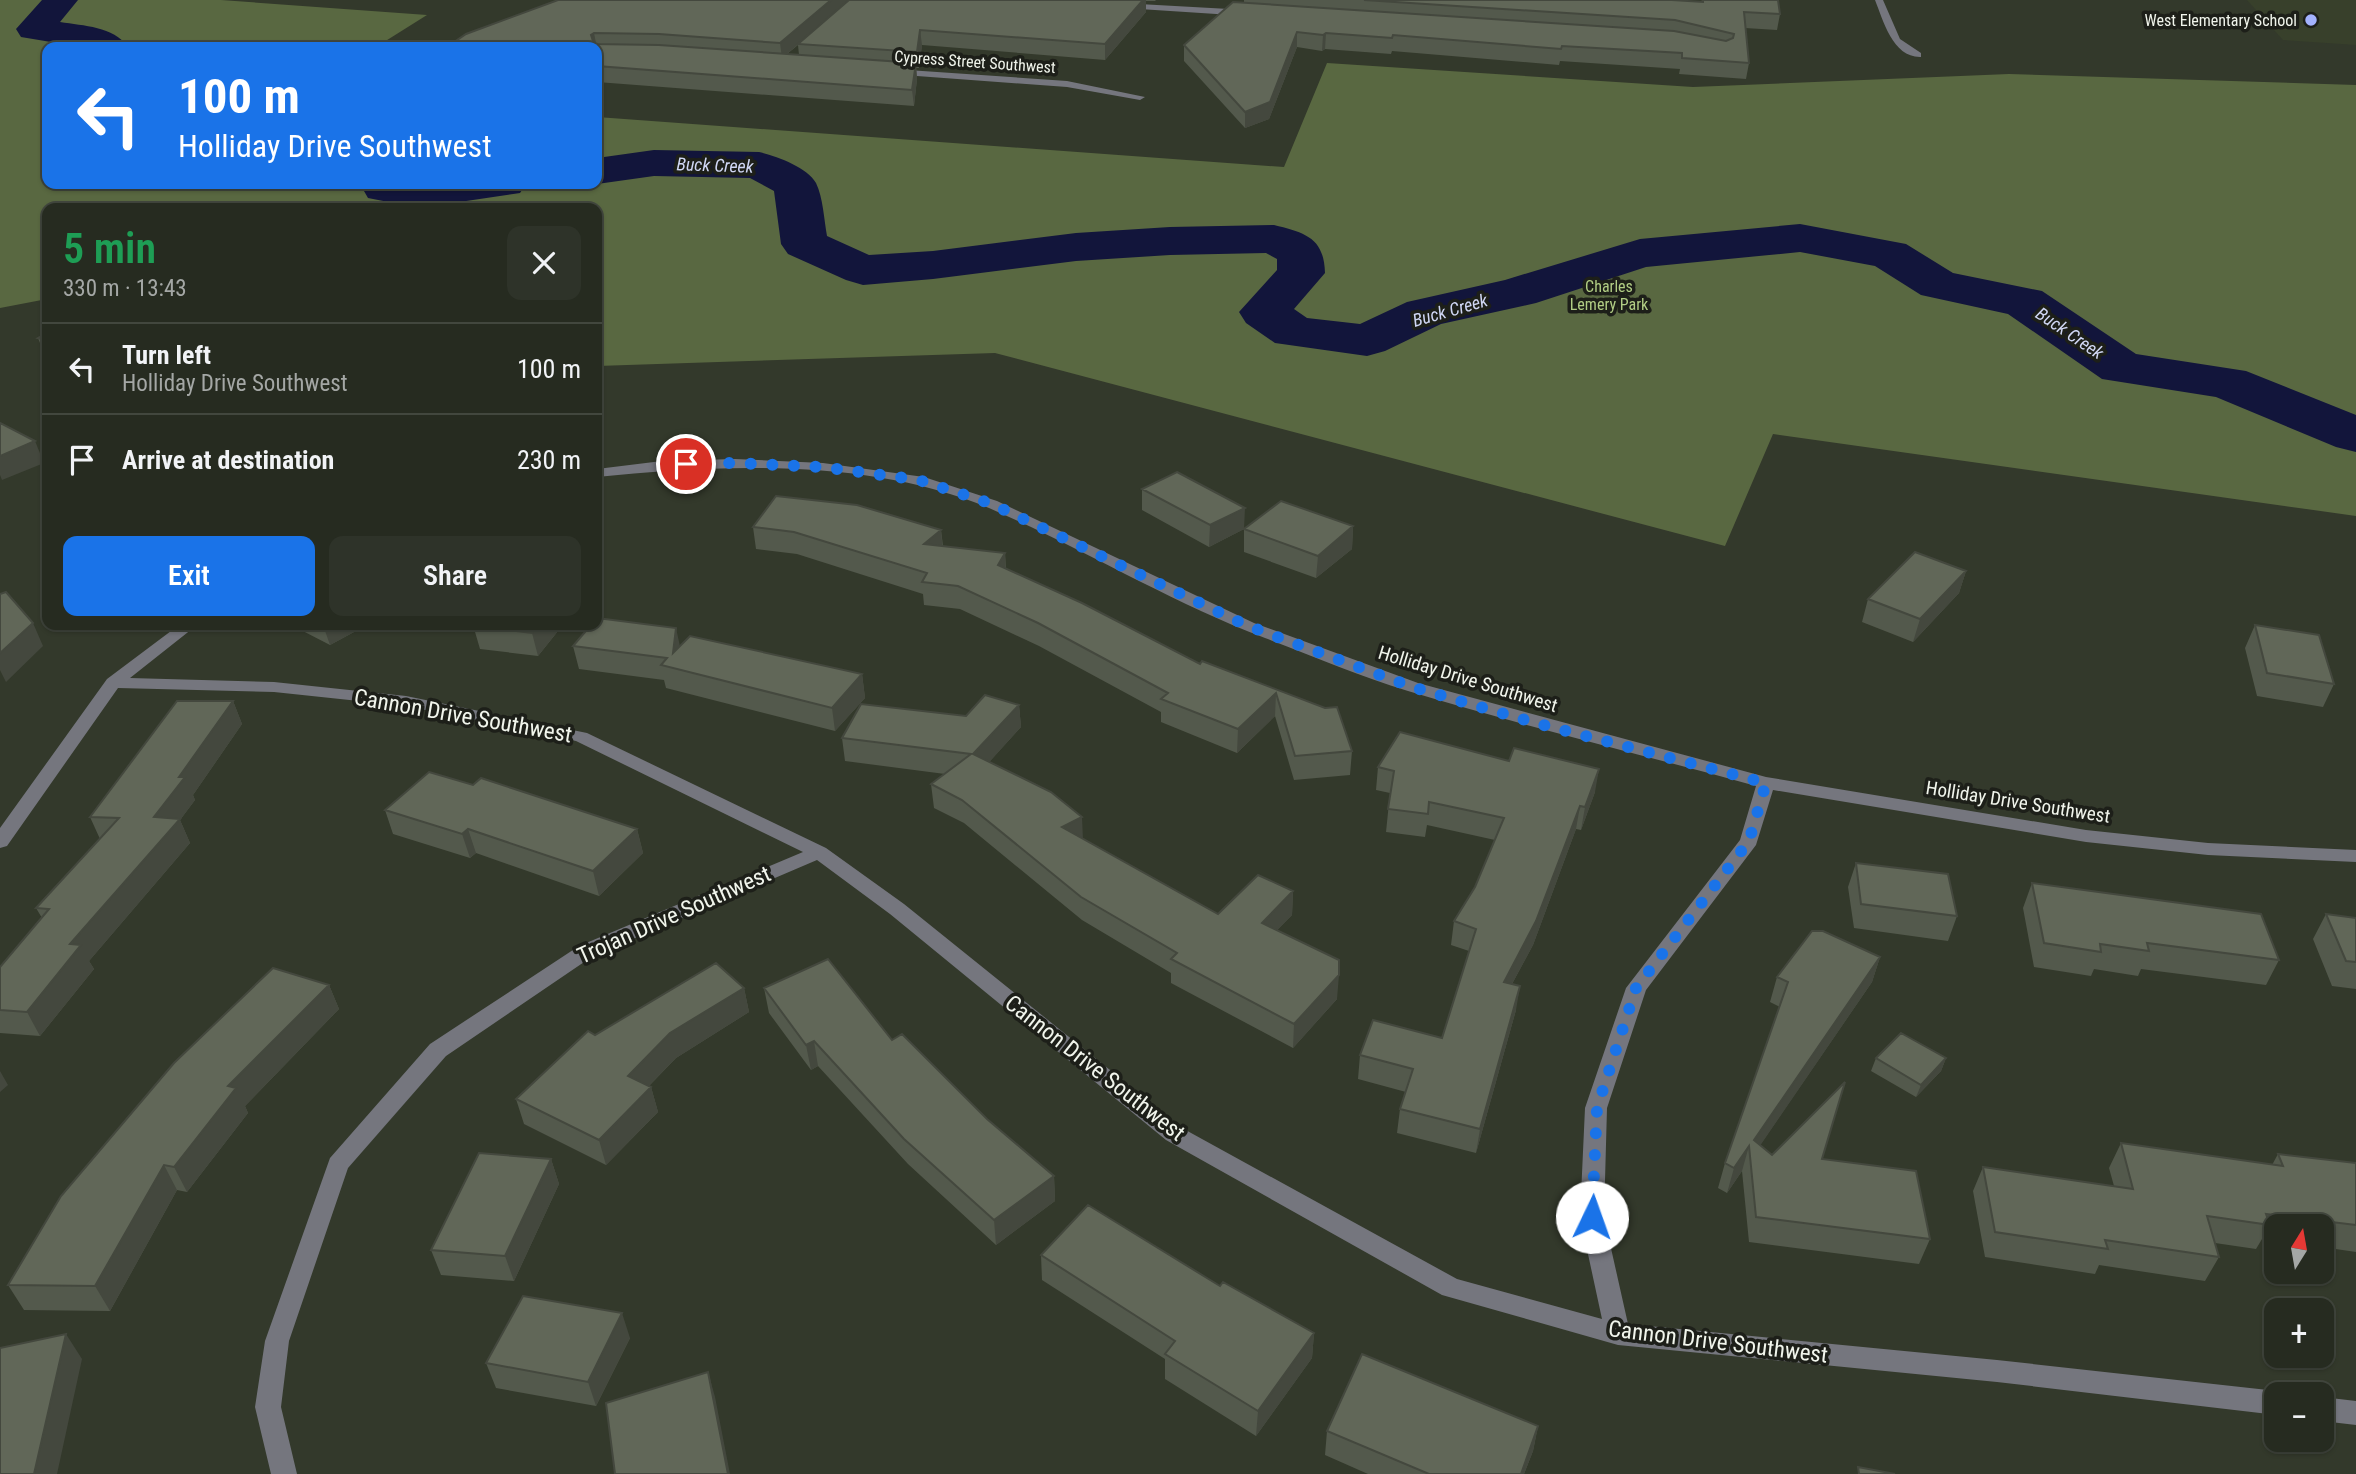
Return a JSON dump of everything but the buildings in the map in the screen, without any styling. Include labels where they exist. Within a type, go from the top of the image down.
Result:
[{"type":"street","points":[[1879,0],[1896,40],[1917,55]]},
{"type":"street","points":[[1107,4],[1264,14]]},
{"type":"street","name":"Cypress Street Southwest","points":[[879,71],[1067,84],[1140,97]]},
{"type":"street","name":"Holliday Drive Southwest","points":[[602,472],[662,465],[735,463],[823,467],[919,480],[992,504],[1248,626],[1412,687],[1532,722],[1766,783],[2086,836],[2208,849],[2356,856]]},
{"type":"street","points":[[0,842],[113,683],[183,630]]},
{"type":"street","name":"Cannon Drive Southwest","points":[[113,683],[274,687],[406,701],[581,737],[819,852],[897,909],[1174,1134],[1451,1288],[1618,1334],[1997,1371],[2264,1402]]},
{"type":"street","points":[[1618,1334],[1592,1217],[1597,1108],[1636,988],[1749,841],[1766,783]]},
{"type":"street","name":"Trojan Drive Southwest","points":[[284,1474],[268,1407],[277,1341],[338,1164],[438,1050],[586,951],[819,852]]},
{"type":"street","points":[[2334,1410],[2356,1413]]},
{"type":"shaded area","name":"West Elementary School","points":[[2247,0],[2356,0],[2356,45],[2283,40]]},
{"type":"green space","name":"Charles Lemery Park","points":[[0,0],[221,0],[427,15],[384,42],[42,42],[42,189],[602,189],[602,117],[1284,167],[1327,63],[1693,87],[2009,74],[2356,85],[2356,516],[1773,434],[1725,546],[995,353],[602,366],[602,203],[42,203],[42,300],[0,308]]},
{"type":"waterway","name":"Buck Creek","points":[[61,0],[34,29],[93,38],[100,42]]},
{"type":"waterway","name":"Buck Creek","points":[[602,170],[654,163],[759,165],[795,185],[805,244],[863,270],[933,265],[1076,247],[1170,241],[1274,239],[1301,253],[1301,273],[1264,312],[1293,332],[1367,340],[1425,313],[1518,292],[1640,253],[1800,238],[1889,254],[1938,285],[2024,302],[2121,368],[2227,382],[2356,435]]},
{"type":"waterway","name":"Buck Creek","points":[[384,189],[418,195],[465,189]]},
{"type":"place","name":"West Elementary School","points":[[2311,20]]},
{"type":"route","points":[[686,464],[823,467],[919,480],[992,504],[1248,626],[1412,687],[1532,722],[1766,783],[1749,841],[1636,988],[1597,1108],[1592,1217]]}]
